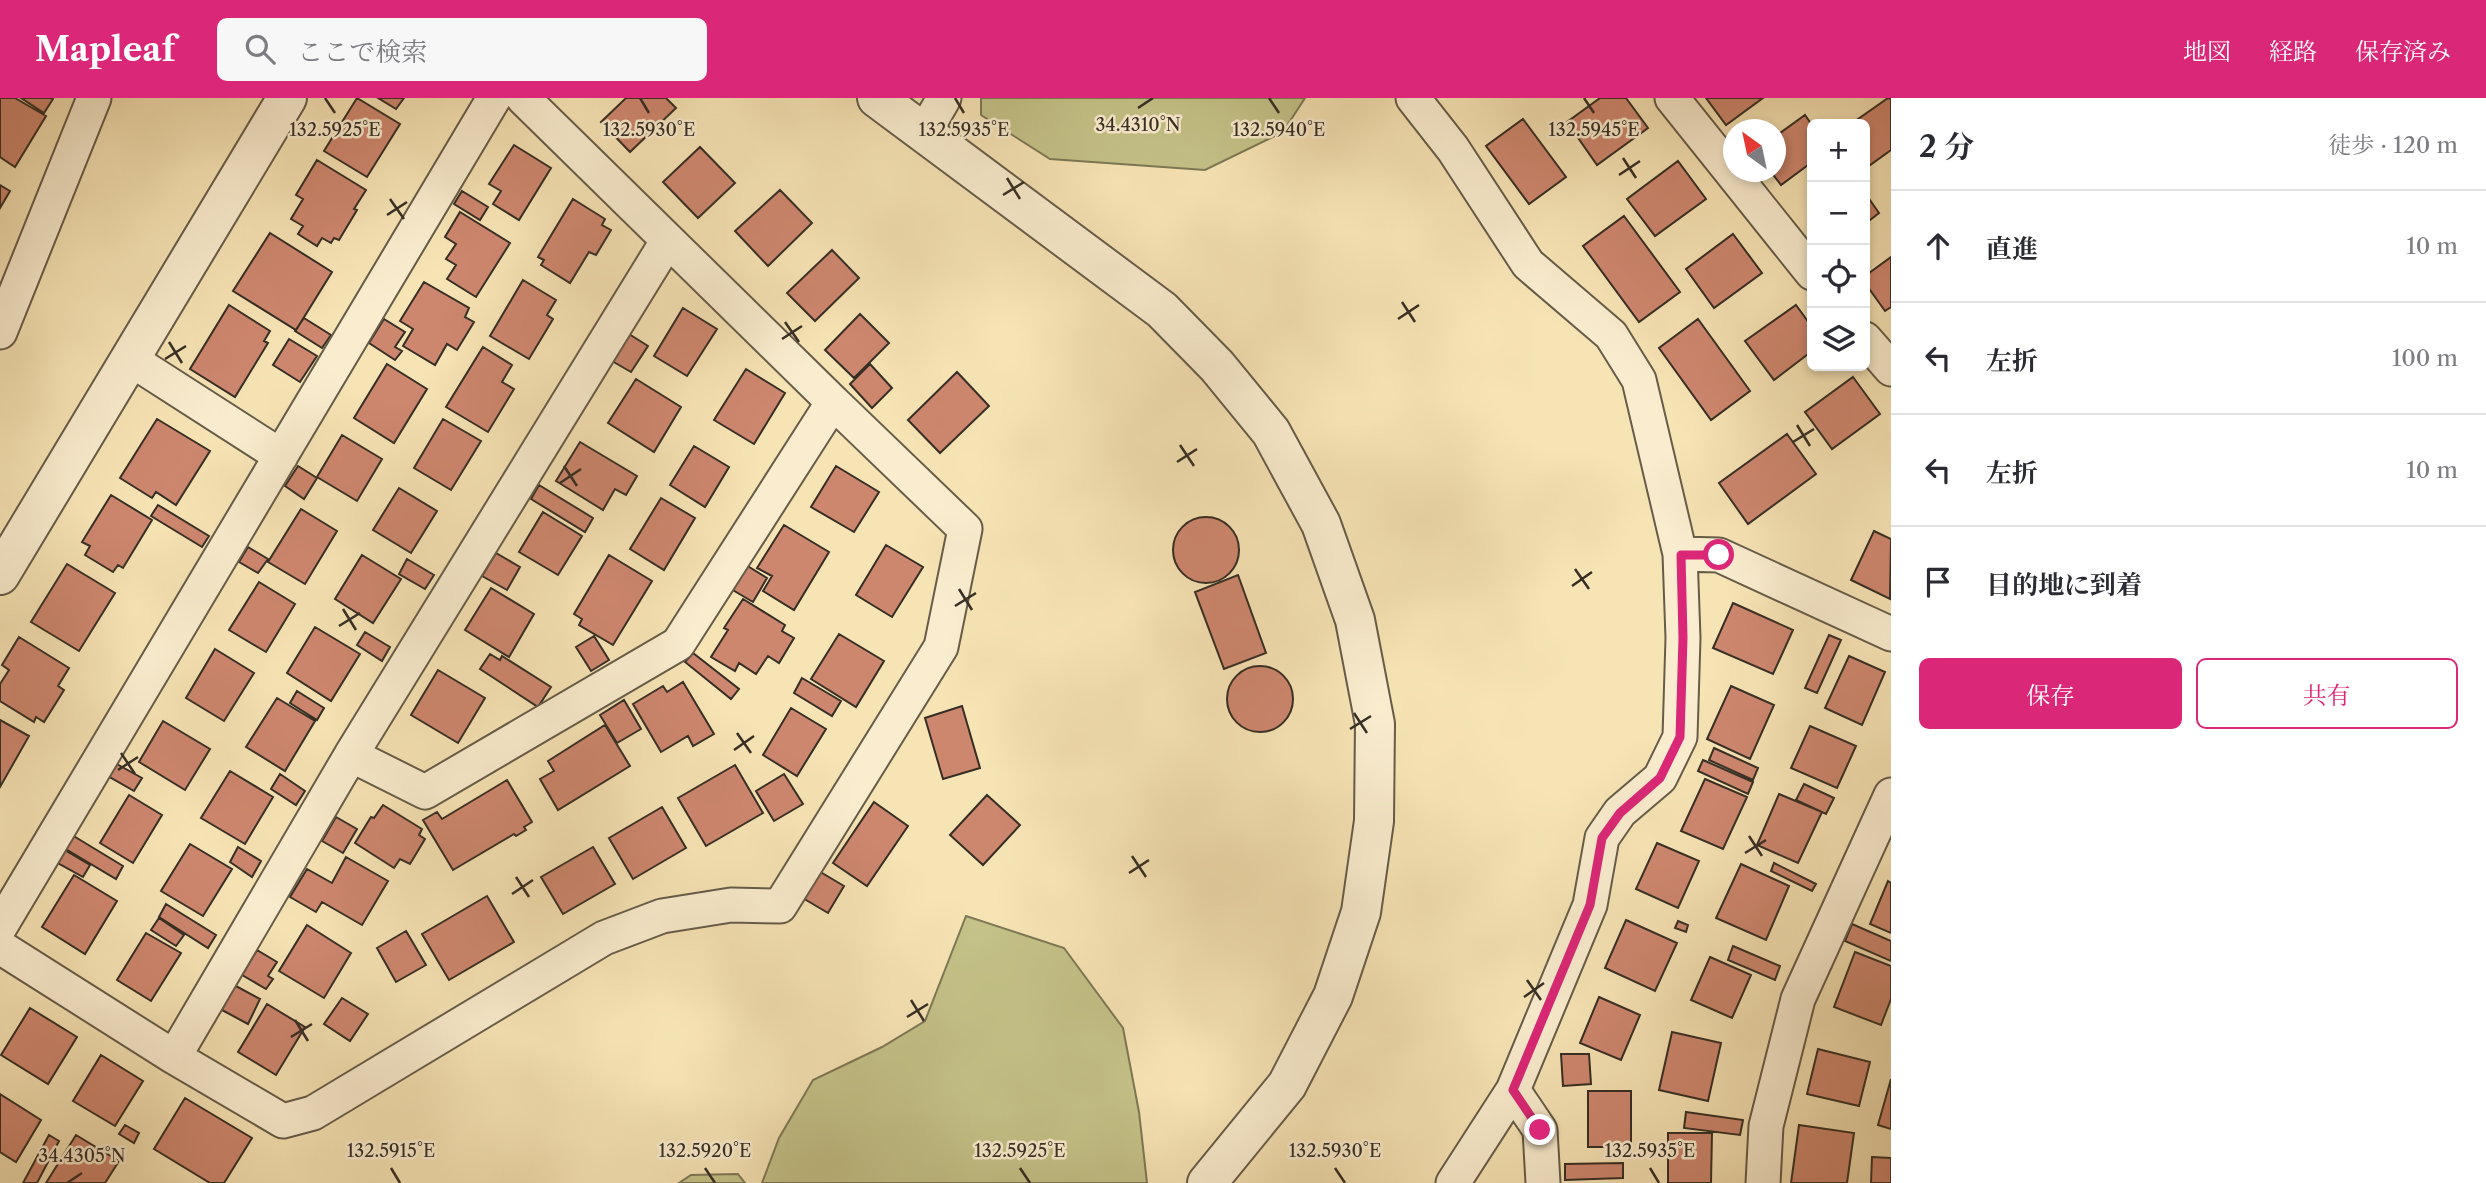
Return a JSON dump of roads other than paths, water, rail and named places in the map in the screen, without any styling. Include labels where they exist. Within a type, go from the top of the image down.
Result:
[{"type":"street","points":[[0,332],[94,98]]},
{"type":"street","points":[[0,575],[287,98]]},
{"type":"street","points":[[0,927],[494,98]]},
{"type":"street","points":[[0,947],[174,1057],[284,1121],[313,1113],[604,938],[662,916],[731,905],[780,906],[941,647],[965,529],[523,98]]},
{"type":"street","points":[[877,98],[1162,310],[1217,366],[1271,432],[1321,524],[1355,620],[1376,724],[1374,821],[1361,912],[1333,996],[1287,1085],[1207,1183]]},
{"type":"street","points":[[924,133],[944,98]]},
{"type":"street","points":[[1413,98],[1453,149],[1528,264],[1611,335],[1639,380],[1681,555],[1683,638],[1680,737],[1660,778],[1620,813],[1602,838],[1590,905],[1513,1090],[1453,1183]]},
{"type":"street","points":[[1672,98],[1807,267]]},
{"type":"street","points":[[174,1057],[351,755],[668,240]]},
{"type":"street","points":[[1870,345],[1891,369]]},
{"type":"street","points":[[130,359],[281,456]]},
{"type":"street","points":[[351,755],[425,792],[678,644],[833,402]]},
{"type":"street","points":[[1681,555],[1719,555],[1891,634]]},
{"type":"street","points":[[1763,1183],[1766,1126],[1798,999],[1891,795]]},
{"type":"street","points":[[1513,1090],[1540,1130],[1543,1183]]}]
